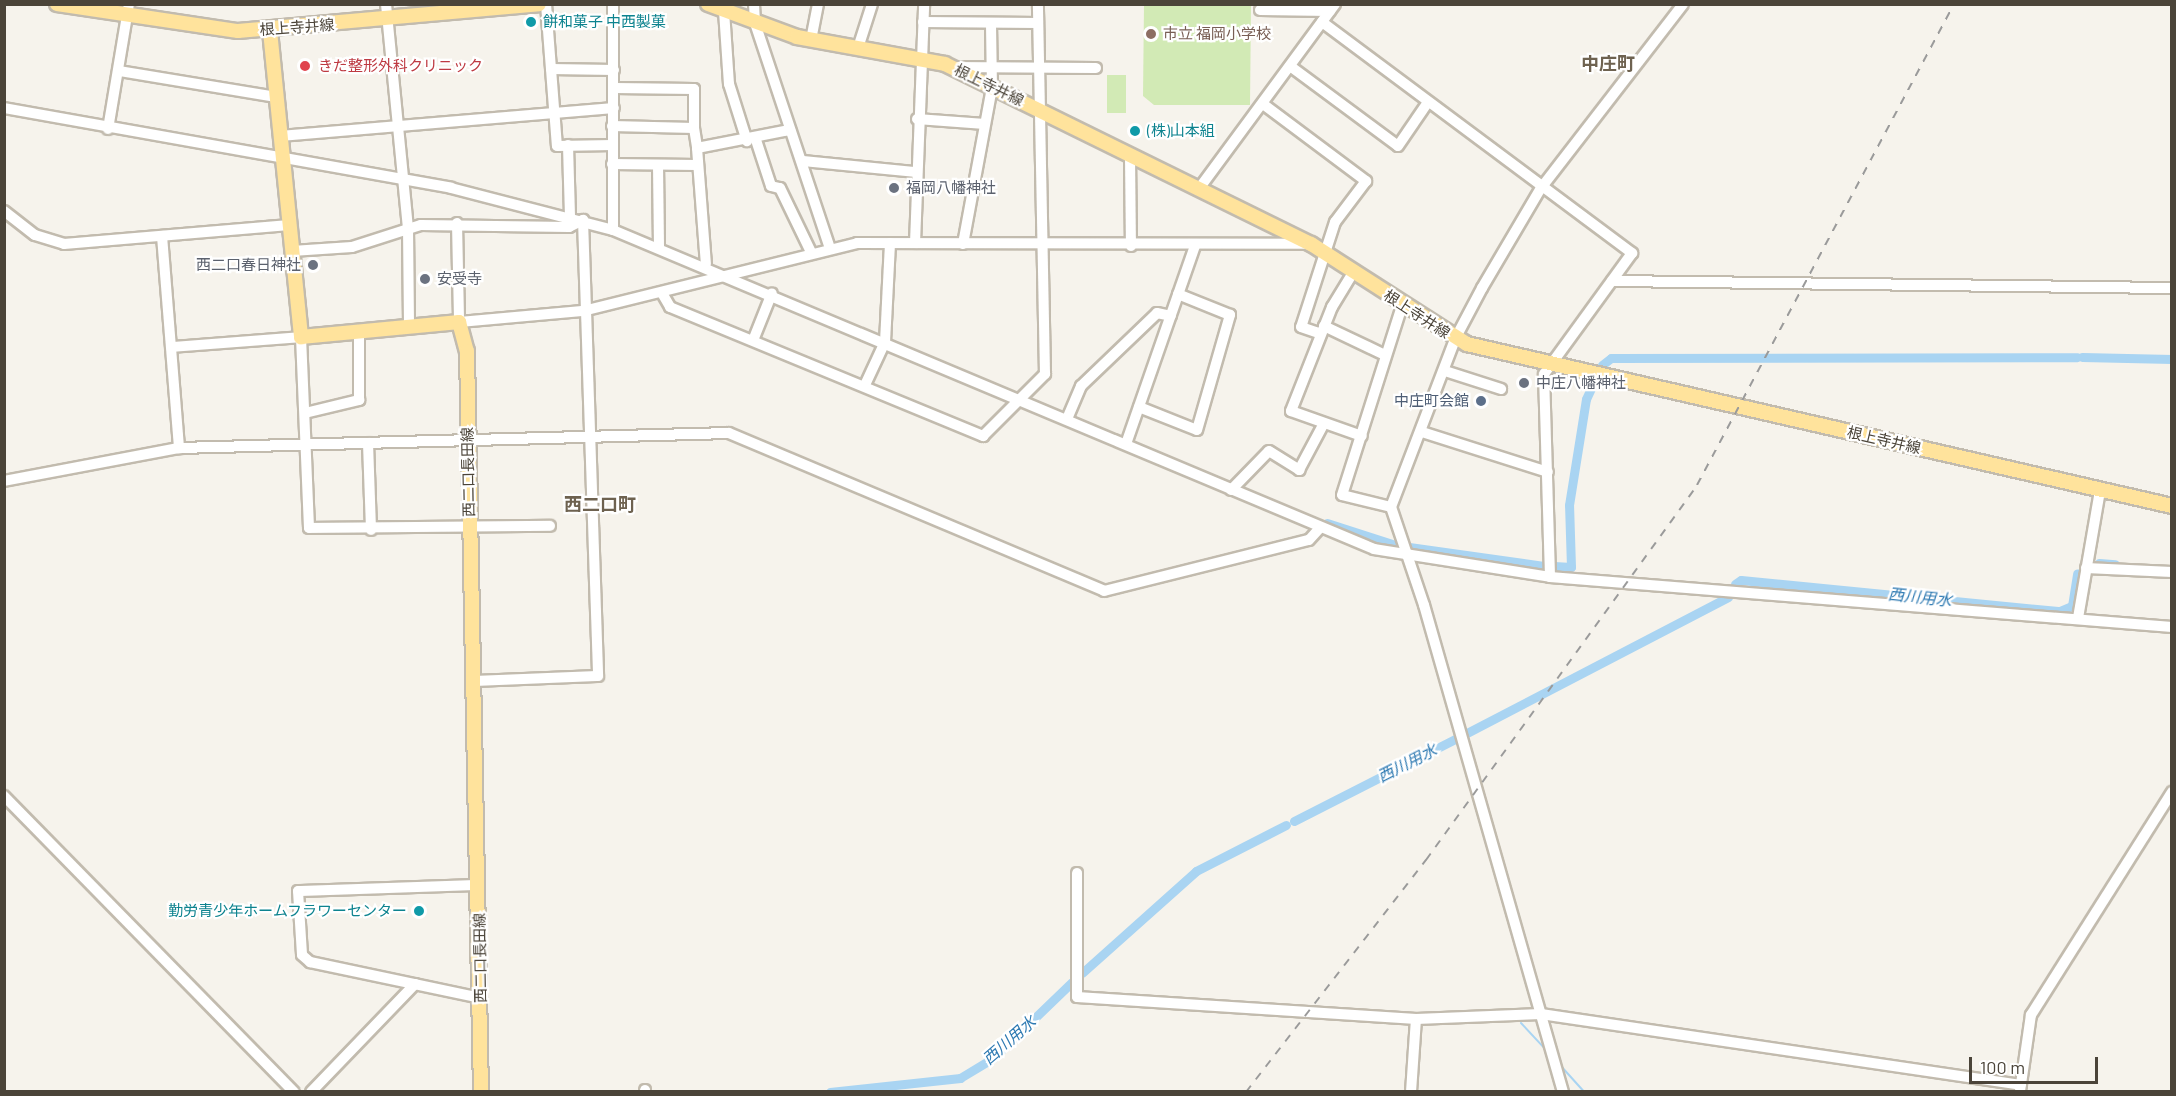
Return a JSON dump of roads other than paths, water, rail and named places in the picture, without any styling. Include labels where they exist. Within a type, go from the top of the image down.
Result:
[{"type":"main road","name":"根上寺井線","points":[[57,4],[129,10],[195,29],[270,31],[539,4]]},
{"type":"main road","name":"根上寺井線","points":[[708,4],[811,40],[919,58],[951,67],[1311,244],[1455,339],[1550,363],[2172,506]]},
{"type":"main road","points":[[270,31],[301,338],[359,330],[459,322]]},
{"type":"main road","name":"西二口長田線","points":[[459,322],[470,380],[467,442],[481,998],[481,1092]]},
{"type":"street","points":[[386,4],[385,21],[408,228],[409,326]]},
{"type":"street","points":[[546,4],[557,146],[613,145]]},
{"type":"street","points":[[613,4],[615,88],[612,126],[613,230]]},
{"type":"street","points":[[754,4],[755,22],[763,33],[790,130],[803,161],[830,248]]},
{"type":"street","points":[[811,40],[818,4]]},
{"type":"street","points":[[858,48],[872,4]]},
{"type":"street","points":[[915,243],[919,58],[924,4]]},
{"type":"street","points":[[662,293],[670,307],[754,338],[983,436],[1024,401],[1045,375],[1036,108],[1038,4]]},
{"type":"street","points":[[1563,1092],[1392,507],[1445,371],[1455,339],[1541,188],[1683,4]]},
{"type":"street","points":[[1260,10],[1332,8]]},
{"type":"street","points":[[1198,190],[1332,8]]},
{"type":"street","points":[[108,129],[129,10]]},
{"type":"street","points":[[724,11],[729,84],[771,186],[780,188],[811,252]]},
{"type":"street","points":[[923,22],[1038,24]]},
{"type":"street","points":[[1322,22],[1541,188],[1632,253],[1550,363],[1540,396],[1548,472],[1550,576]]},
{"type":"street","points":[[963,244],[992,88],[991,23]]},
{"type":"street","points":[[1290,66],[1398,146],[1428,102]]},
{"type":"street","points":[[951,67],[1096,68]]},
{"type":"street","points":[[551,69],[614,70]]},
{"type":"street","points":[[119,71],[276,97]]},
{"type":"street","points":[[615,88],[694,89],[694,128],[706,264]]},
{"type":"street","points":[[1263,104],[1366,181],[1335,222],[1301,327],[1322,330],[1385,355]]},
{"type":"street","points":[[4,108],[108,129],[401,178],[582,220],[706,264],[1319,529],[1406,557],[1550,576],[2172,627]]},
{"type":"street","points":[[280,136],[554,110],[614,108]]},
{"type":"street","points":[[917,119],[985,124]]},
{"type":"street","points":[[612,126],[694,128]]},
{"type":"street","points":[[697,148],[752,140],[790,130]]},
{"type":"street","points":[[568,145],[570,217]]},
{"type":"street","points":[[1130,155],[1131,246]]},
{"type":"street","points":[[803,161],[916,172]]},
{"type":"street","points":[[612,164],[697,165]]},
{"type":"street","points":[[657,165],[659,246]]},
{"type":"street","points":[[4,211],[35,235],[64,244],[289,225]]},
{"type":"street","points":[[292,251],[352,247],[408,228],[457,223],[569,227],[582,220]]},
{"type":"street","points":[[472,681],[598,676],[582,220]]},
{"type":"street","points":[[457,223],[459,322],[584,311],[662,293],[726,273],[830,248],[890,243],[1039,246],[1311,244]]},
{"type":"street","points":[[162,236],[179,448]]},
{"type":"street","points":[[865,385],[885,342],[890,243]]},
{"type":"street","points":[[1125,444],[1195,246]]},
{"type":"street","points":[[1354,271],[1322,330],[1291,411],[1323,425],[1362,436]]},
{"type":"street","points":[[1612,281],[2172,288]]},
{"type":"street","points":[[754,338],[772,293]]},
{"type":"street","points":[[1139,407],[1197,430],[1230,315],[1178,294]]},
{"type":"street","points":[[1392,507],[1342,495],[1402,306]]},
{"type":"street","points":[[1067,419],[1081,386],[1157,313],[1171,316]]},
{"type":"street","points":[[305,413],[359,400],[359,330]]},
{"type":"street","points":[[172,347],[301,338],[309,528],[370,530],[550,526]]},
{"type":"street","points":[[1445,371],[1501,389]]},
{"type":"street","points":[[1231,489],[1269,451],[1299,470],[1323,425]]},
{"type":"street","points":[[1422,432],[1548,472]]},
{"type":"street","points":[[4,481],[179,448],[591,440],[729,433],[1104,591],[1309,540],[1319,529]]},
{"type":"street","points":[[368,443],[370,530]]},
{"type":"street","points":[[2079,618],[2100,490]]},
{"type":"street","points":[[2086,568],[2172,572]]},
{"type":"street","points":[[4,796],[294,1092]]},
{"type":"street","points":[[1077,873],[1077,997],[1416,1019],[1541,1014],[2020,1088],[2031,1015],[2169,799]]},
{"type":"street","points":[[478,885],[298,891],[303,955],[310,962],[481,998]]},
{"type":"street","points":[[311,1092],[415,984]]},
{"type":"street","points":[[1411,1092],[1416,1019]]},
{"type":"waterway","points":[[1602,365],[1611,358],[2077,357]]},
{"type":"waterway","points":[[2082,357],[2172,359]]},
{"type":"waterway","points":[[1554,566],[1571,567],[1569,505],[1586,399],[1595,380]]},
{"type":"waterway","points":[[1327,523],[1395,545]]},
{"type":"waterway","points":[[1409,547],[1544,566]]},
{"type":"waterway","name":"西川用水","points":[[2099,563],[2115,564]]},
{"type":"waterway","name":"西川用水","points":[[1735,584],[1741,580],[2060,611],[2072,606],[2077,573]]},
{"type":"waterway","name":"西川用水","points":[[1463,735],[1728,597]]},
{"type":"waterway","name":"西川用水","points":[[1294,821],[1457,738]]},
{"type":"waterway","name":"西川用水","points":[[1082,973],[1196,871],[1286,825]]},
{"type":"waterway","name":"西川用水","points":[[830,1092],[960,1078],[992,1059],[1072,982]]},
{"type":"waterway","points":[[1521,1023],[1546,1050]]},
{"type":"waterway","points":[[1560,1065],[1584,1092]]},
{"type":"railway","points":[[1246,1092],[1426,860],[1697,485],[1954,4]]},
{"type":"place","name":"餅和菓子 中西製菓","points":[[531,22]]},
{"type":"place","name":"市立 福岡小学校","points":[[1151,34]]},
{"type":"place","name":"きだ整形外科クリニック","points":[[305,66]]},
{"type":"place","name":"(株)山本組","points":[[1135,131]]},
{"type":"place","name":"福岡八幡神社","points":[[894,188]]},
{"type":"place","name":"西二口春日神社","points":[[313,265]]},
{"type":"place","name":"安受寺","points":[[425,279]]},
{"type":"place","name":"中庄八幡神社","points":[[1524,383]]},
{"type":"place","name":"中庄町会館","points":[[1481,401]]},
{"type":"place","name":"勤労青少年ホームフラワーセンター","points":[[419,911]]},
{"type":"district","name":"中庄町","points":[[1608,63]]},
{"type":"district","name":"西二口町","points":[[600,504]]}]
